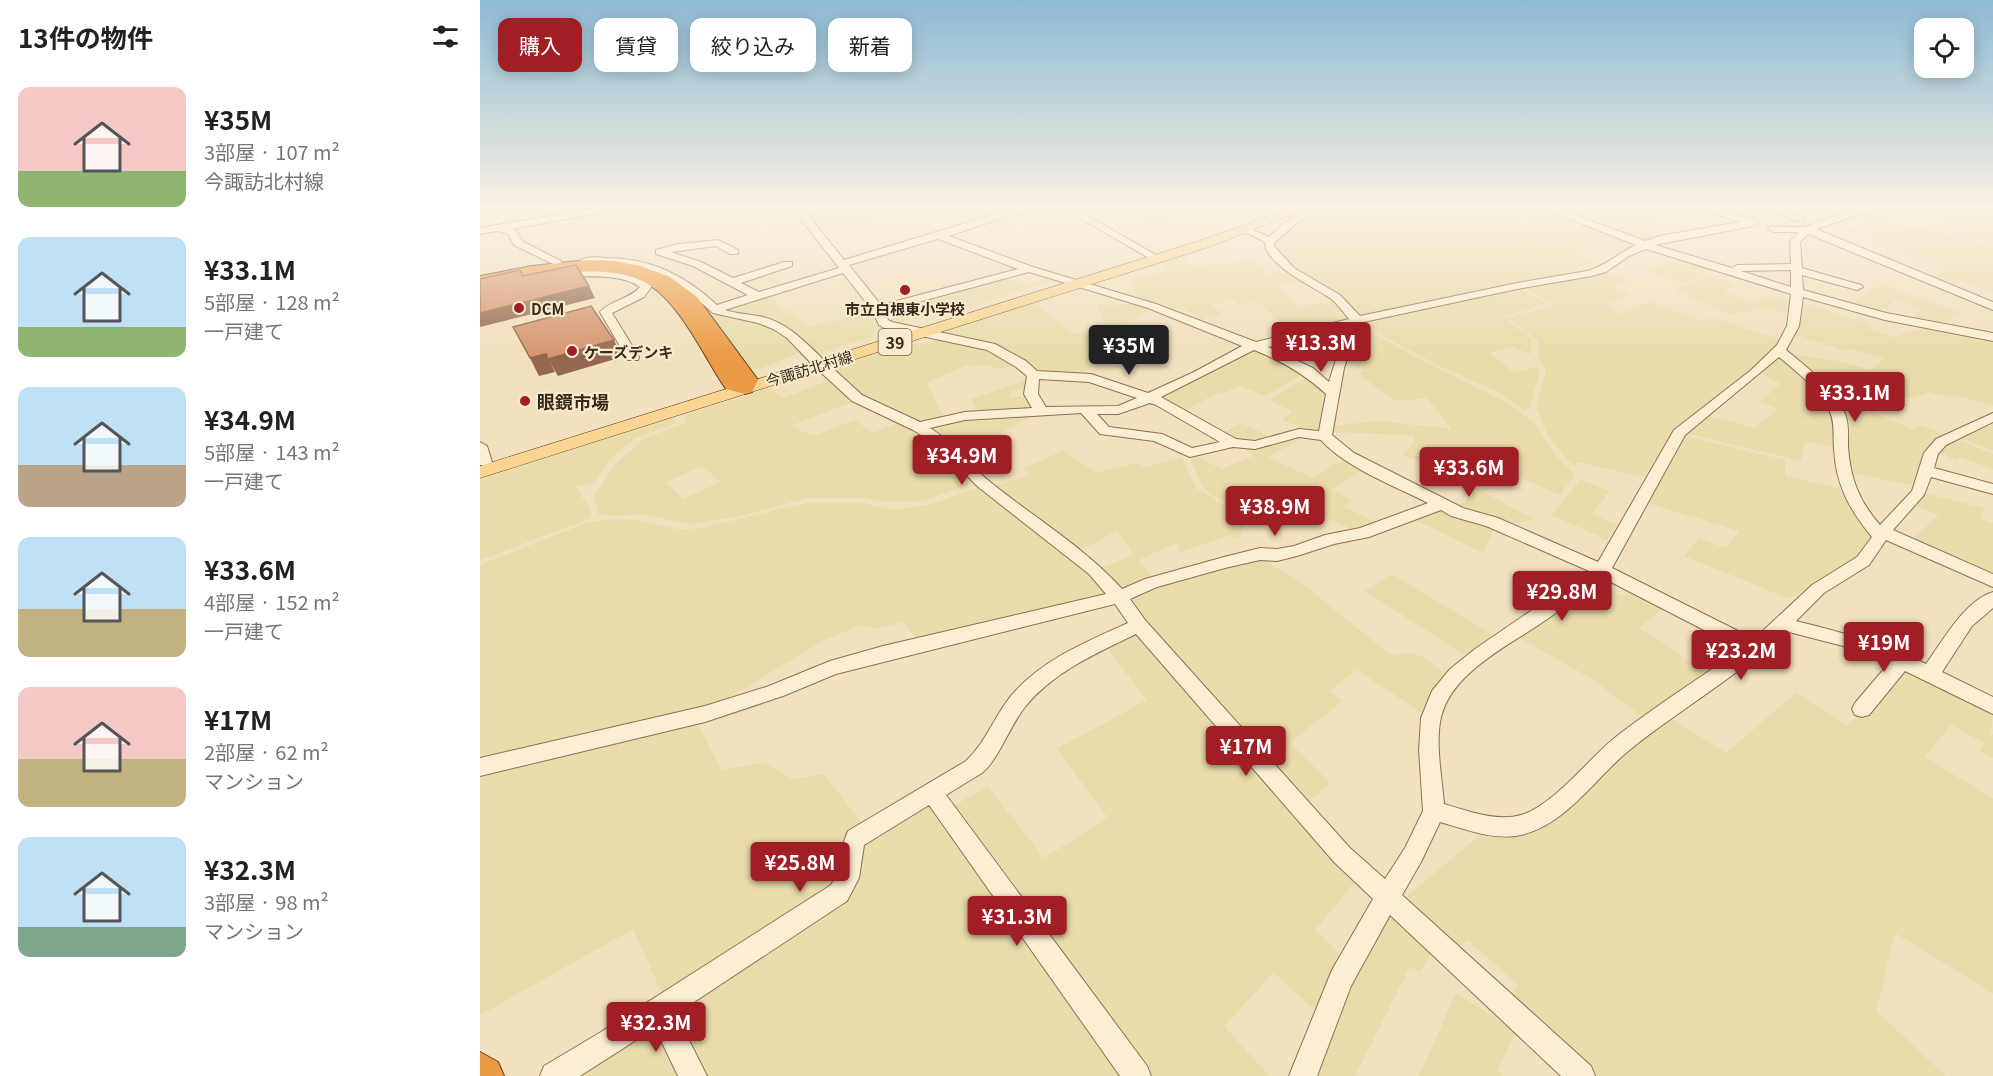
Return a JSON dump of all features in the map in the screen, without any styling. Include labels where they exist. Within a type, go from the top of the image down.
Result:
[{"type":"highway","points":[[480,283],[576,268],[616,269],[648,277],[661,286],[742,385]]},
{"type":"highway","points":[[480,1072],[484,1076]]},
{"type":"main road","name":"今諏訪北村線","points":[[481,461],[818,362],[1155,257]]},
{"type":"street","points":[[543,256],[557,264]]},
{"type":"street","points":[[672,256],[707,269],[759,297]]},
{"type":"street","points":[[707,269],[736,256]]},
{"type":"street","points":[[835,256],[878,309],[883,322],[991,347],[1021,364],[1034,375],[1091,378],[1161,402],[1233,443]]},
{"type":"street","points":[[714,309],[759,297],[875,256]]},
{"type":"street","points":[[994,256],[1073,283],[1152,306],[1191,323],[1256,346],[1295,362],[1333,393]]},
{"type":"street","points":[[1278,256],[1290,270],[1336,297],[1347,306],[1355,318],[1338,368],[1325,436]]},
{"type":"street","points":[[918,427],[965,416],[1041,410],[1118,410],[1149,399],[1256,346],[1354,321],[1517,286],[1588,274],[1602,270],[1622,256]]},
{"type":"street","points":[[1682,256],[1797,292],[1885,316],[1993,337]]},
{"type":"street","points":[[1303,1076],[1341,979],[1386,897],[1413,855],[1434,811],[1429,750],[1431,718],[1439,696],[1457,674],[1482,654],[1573,593],[1602,570],[1679,433],[1693,419],[1757,370],[1778,350],[1790,334],[1797,292],[1796,256]]},
{"type":"street","points":[[1872,256],[1993,306]]},
{"type":"street","points":[[480,283],[557,264],[616,261],[658,267],[704,297],[720,313],[778,326],[857,398],[918,427],[941,441],[982,483],[1074,552],[1119,597],[1139,625],[1342,855],[1581,1076]]},
{"type":"street","points":[[732,282],[788,264]]},
{"type":"street","points":[[1725,269],[1796,268],[1857,287]]},
{"type":"street","points":[[878,309],[1029,269]]},
{"type":"street","points":[[480,283],[565,273],[603,272],[637,280],[646,286],[642,292],[612,306],[606,312],[633,357]]},
{"type":"street","points":[[1778,350],[1796,363],[1838,415],[1843,472],[1847,493],[1855,506],[1882,534],[1993,581]]},
{"type":"street","points":[[1034,375],[1029,391],[1031,399],[1041,410]]},
{"type":"street","points":[[1085,409],[1105,431],[1157,437],[1190,453],[1233,443],[1255,445],[1299,433],[1325,436],[1335,447],[1349,456],[1457,512],[1492,522],[1602,570],[1756,648]]},
{"type":"street","points":[[1434,811],[1481,824],[1503,826],[1520,825],[1552,809],[1623,743],[1756,648],[1818,589],[1863,561],[1893,518],[1906,508],[1919,492],[1931,453],[1941,442],[1993,417]]},
{"type":"street","points":[[1927,471],[1993,489]]},
{"type":"street","points":[[480,767],[705,714],[776,691],[830,668],[883,652],[1119,597],[1151,583],[1260,554],[1277,555],[1297,551],[1331,539],[1363,533],[1443,504]]},
{"type":"street","points":[[1930,674],[1966,621],[1993,598]]},
{"type":"street","points":[[1781,624],[1846,640],[1902,661],[1993,706]]},
{"type":"street","points":[[554,1076],[839,893],[848,881],[850,848],[856,838],[974,767],[986,756],[1007,718],[1030,688],[1083,652],[1139,625]]},
{"type":"street","points":[[1862,708],[1902,661]]},
{"type":"street","points":[[932,792],[1137,1076]]},
{"type":"street","points":[[660,1010],[693,1076]]},
{"type":"shaded area","points":[[1184,256],[1190,267],[1257,260],[1267,274],[1287,271],[1303,281],[1276,285],[1298,307],[1336,301],[1351,321],[1279,339],[1267,328],[1283,324],[1256,301],[1240,305],[1232,299],[1212,305],[1223,314],[1199,320],[1183,307],[1170,310],[1140,300],[1131,277],[1167,271],[1162,262]]},
{"type":"shaded area","points":[[1282,256],[1583,256],[1598,261],[1570,269],[1578,275],[1357,317],[1343,297],[1293,270]]},
{"type":"shaded area","points":[[1909,256],[1993,256],[1993,291],[1960,282],[1950,286],[1931,278],[1952,270]]},
{"type":"shaded area","points":[[1684,259],[1718,269],[1682,284],[1648,270]]},
{"type":"shaded area","points":[[1604,271],[1628,281],[1613,288],[1630,295],[1605,305],[1623,314],[1648,302],[1703,321],[1713,318],[1781,340],[1752,369],[1684,420],[1671,435],[1644,477],[1577,462],[1575,466],[1567,460],[1546,432],[1536,406],[1545,375],[1545,366],[1538,357],[1538,340],[1508,318],[1554,305],[1522,287]]},
{"type":"shaded area","points":[[1711,275],[1737,285],[1723,291],[1754,304],[1771,296],[1789,301],[1787,313],[1758,306],[1746,312],[1730,314],[1674,290]]},
{"type":"shaded area","points":[[1008,279],[1026,285],[1046,279],[1053,281],[963,309],[952,307],[896,324],[891,321],[907,304],[982,282],[984,285]]},
{"type":"shaded area","points":[[1882,285],[1962,313],[1936,324],[1913,319],[1921,309],[1895,300],[1880,312],[1852,305],[1868,291]]},
{"type":"shaded area","points":[[1516,288],[1547,303],[1503,317],[1532,339],[1531,354],[1512,347],[1489,353],[1513,372],[1539,367],[1539,375],[1529,408],[1524,410],[1496,391],[1437,365],[1361,323]]},
{"type":"shaded area","points":[[765,297],[811,327],[874,311],[882,326],[873,334],[874,336],[815,354],[791,332],[719,309]]},
{"type":"shaded area","points":[[1801,302],[1872,325],[1869,329],[1895,338],[1927,327],[1993,339],[1993,405],[1954,395],[1947,397],[1929,392],[1916,397],[1864,401],[1878,407],[1873,413],[1914,430],[1921,425],[1943,434],[1935,439],[1925,452],[1912,485],[1846,472],[1840,414],[1786,354],[1839,361],[1871,370],[1884,358],[1849,348],[1845,351],[1794,334]]},
{"type":"shaded area","points":[[1031,304],[1037,305],[1072,334],[1106,327],[1097,305],[1138,304],[1152,309],[1120,327],[1138,340],[1077,375],[1039,373],[1001,350],[939,333]]},
{"type":"shaded area","points":[[717,314],[762,322],[778,328],[802,351],[762,368],[750,369],[742,363],[708,316]]},
{"type":"shaded area","points":[[1350,325],[1335,358],[1289,341]]},
{"type":"shaded area","points":[[1358,325],[1425,362],[1506,402],[1533,422],[1552,451],[1575,475],[1560,495],[1490,464],[1483,469],[1477,466],[1458,480],[1402,454],[1415,443],[1413,435],[1333,432],[1333,426],[1378,421],[1452,429],[1427,398],[1396,401],[1358,374],[1363,370],[1342,361]]},
{"type":"shaded area","points":[[950,339],[980,345],[1015,363],[1002,369],[967,365],[926,383],[945,419],[925,424],[859,398],[828,368],[903,345]]},
{"type":"shaded area","points":[[1257,349],[1298,369],[1298,377],[1265,396],[1239,385],[1224,394],[1218,392],[1182,413],[1159,399],[1250,350]]},
{"type":"shaded area","points":[[1780,354],[1830,406],[1834,415],[1835,448],[1805,441],[1801,461],[1684,433],[1704,415],[1755,428],[1778,409],[1760,402],[1781,383],[1760,374]]},
{"type":"shaded area","points":[[1304,379],[1315,382],[1328,395],[1322,432],[1283,420],[1292,411],[1269,400]]},
{"type":"shaded area","points":[[832,380],[857,400],[790,426],[813,436],[855,420],[873,433],[900,422],[945,447],[976,482],[923,501],[883,502],[866,498],[807,498],[741,516],[689,524],[647,515],[599,515],[594,496],[615,465],[643,439],[688,422],[684,415],[771,387],[782,398]],"holes":[[[702,466],[721,482],[683,499],[666,482]]]},
{"type":"shaded area","points":[[1028,380],[1025,390],[1010,391],[1011,398],[1025,396],[1035,408],[978,412],[971,399]]},
{"type":"shaded area","points":[[1041,412],[960,454],[926,428],[964,418]]},
{"type":"shaded area","points":[[674,416],[676,423],[635,438],[609,460],[595,482],[576,487],[591,511],[591,518],[480,560],[480,479]]},
{"type":"shaded area","points":[[1993,420],[1993,451],[1956,436]]},
{"type":"shaded area","points":[[1241,423],[1269,436],[1248,442],[1224,433]]},
{"type":"shaded area","points":[[1294,435],[1307,436],[1267,457],[1313,478],[1345,458],[1365,468],[1332,489],[1351,500],[1344,507],[1375,522],[1352,529],[1278,496],[1251,516],[1211,494],[1202,485],[1190,460],[1193,455],[1222,469],[1253,456],[1245,449]]},
{"type":"shaded area","points":[[1683,435],[1785,460],[1785,476],[1839,488],[1848,504],[1872,535],[1858,555],[1790,599],[1684,556],[1699,539],[1726,548],[1739,531],[1647,503]]},
{"type":"shaded area","points":[[1954,438],[1993,454],[1993,469],[1959,457],[1957,460],[1938,453]]},
{"type":"shaded area","points":[[1063,451],[1097,473],[1137,463],[1141,468],[1182,458],[1196,488],[1240,515],[1244,524],[1239,539],[1229,535],[1179,553],[1179,542],[1138,560],[1153,578],[1120,592],[1099,569],[1134,555],[1117,531],[1077,552],[992,487],[1030,475],[1024,468]]},
{"type":"shaded area","points":[[1580,480],[1610,491],[1592,514],[1617,525],[1607,540],[1552,515]]},
{"type":"shaded area","points":[[981,486],[1081,562],[1112,596],[918,641],[904,622],[878,628],[860,625],[823,641],[708,710],[480,764],[480,565],[589,522],[613,519],[637,520],[682,530],[706,527],[806,503],[864,503],[893,510],[929,505]]},
{"type":"shaded area","points":[[1479,490],[1534,519],[1507,525],[1456,508]]},
{"type":"shaded area","points":[[1924,493],[1984,508],[1981,518],[1993,523],[1993,578],[1910,542],[1939,515],[1914,505]]},
{"type":"shaded area","points":[[1442,507],[1495,527],[1483,553],[1414,519]]},
{"type":"shaded area","points":[[1260,557],[1305,586],[1392,656],[1408,653],[1421,656],[1445,673],[1435,686],[1422,713],[1357,670],[1329,691],[1342,701],[1290,743],[1330,783],[1305,805],[1124,597],[1151,587]]},
{"type":"shaded area","points":[[1392,574],[1494,636],[1465,655],[1365,591]]},
{"type":"shaded area","points":[[1596,583],[1622,596],[1633,588],[1666,606],[1639,628],[1707,672],[1642,717],[1594,680],[1518,637]]},
{"type":"shaded area","points":[[1138,628],[1357,880],[1315,930],[1341,956],[1315,1011],[1274,972],[1224,1026],[1269,1076],[1146,1076],[949,808],[988,787],[1044,858],[1108,818],[1057,749],[1147,700],[1104,645]]},
{"type":"shaded area","points":[[1904,664],[1993,709],[1991,733],[1993,735],[1993,758],[1980,751],[1984,743],[1951,725],[1925,757],[1993,799],[1993,993],[1895,933],[1876,1011],[1946,1076],[1595,1076],[1508,997],[1519,985],[1467,940],[1455,952],[1400,902],[1486,830],[1515,831],[1668,717],[1726,753],[1796,693],[1848,726]]},
{"type":"shaded area","points":[[695,720],[722,770],[764,763],[793,779],[824,774],[864,826],[843,879],[664,998],[633,929],[480,1015],[480,772]]},
{"type":"shaded area","points":[[928,799],[1125,1076],[699,1076],[668,1009],[830,906],[858,845]]},
{"type":"shaded area","points":[[1392,918],[1431,953],[1420,971],[1410,967],[1355,1076],[1312,1076],[1356,964],[1383,919]]},
{"type":"shaded area","points":[[1456,993],[1516,1031],[1497,1071],[1503,1076],[1419,1076]]},
{"type":"shaded area","points":[[656,1020],[679,1076],[567,1076]]},
{"type":"building","points":[[576,265],[589,286],[480,313],[480,279],[520,270],[523,276]]},
{"type":"building","points":[[591,306],[614,340],[548,359],[546,354],[530,358],[513,327]]},
{"type":"place","name":"市立白根東小学校","points":[[905,290]]},
{"type":"place","name":"DCM","points":[[519,308]]},
{"type":"place","name":"ケーズデンキ","points":[[572,351]]},
{"type":"place","name":"眼鏡市場","points":[[525,401]]}]
